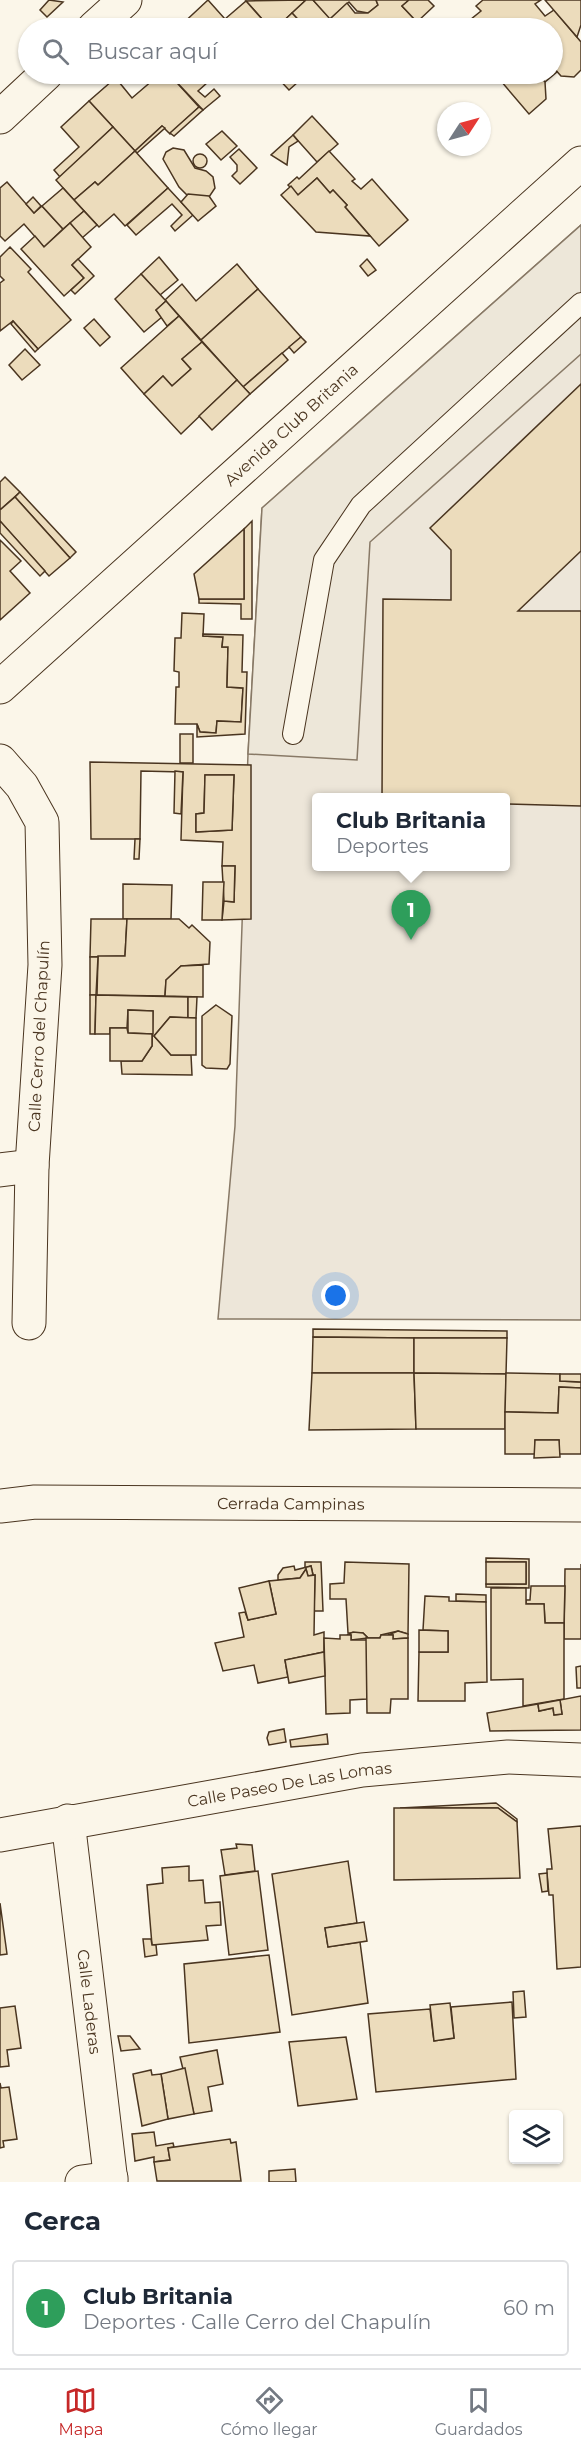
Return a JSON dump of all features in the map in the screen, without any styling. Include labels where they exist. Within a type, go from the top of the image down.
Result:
[{"type":"street","points":[[105,18],[125,0]]},
{"type":"street","points":[[0,117],[35,84]]},
{"type":"street","name":"Avenida Club Britania","points":[[0,687],[581,163]]},
{"type":"street","name":"Calle Cerro del Chapulín","points":[[0,761],[22,786],[42,822],[45,965],[16,1168],[29,1323]]},
{"type":"street","name":"Cerrada Campinas","points":[[0,1506],[35,1502],[581,1505]]},
{"type":"street","name":"Calle Paseo De Las Lomas","points":[[0,1835],[362,1770],[508,1756],[581,1760]]},
{"type":"street","name":"Calle Laderas","points":[[68,1821],[101,2181]]},
{"type":"lane","points":[[293,735],[324,560],[361,505],[581,303]]},
{"type":"shaded area","points":[[581,225],[581,1320],[218,1319],[235,1126],[248,754],[262,508]]},
{"type":"shaded area","points":[[581,225],[581,354],[370,542],[357,760],[248,754],[262,508]]},
{"type":"building","points":[[49,0],[63,2],[47,17],[40,10]]},
{"type":"building","points":[[208,0],[224,18],[189,18]]},
{"type":"building","points":[[306,0],[287,18],[261,18],[246,1]]},
{"type":"building","points":[[306,0],[313,0],[330,18],[297,18],[292,13]]},
{"type":"building","points":[[313,0],[376,0],[378,5],[368,13],[357,11],[349,2],[329,18]]},
{"type":"building","points":[[376,0],[409,0],[402,6],[413,18],[331,18],[347,3],[355,13],[368,13],[378,5]]},
{"type":"building","points":[[409,0],[428,0],[434,6],[421,18],[413,18],[402,6]]},
{"type":"building","points":[[483,0],[541,0],[535,4],[545,16],[554,10],[561,18],[472,18],[481,11],[476,6]]},
{"type":"building","points":[[545,0],[581,0],[581,25],[577,37],[563,18]]},
{"type":"building","points":[[246,1],[261,18],[226,18]]},
{"type":"building","points":[[292,13],[297,18],[287,18]]},
{"type":"building","points":[[563,21],[581,42],[581,70],[574,77],[563,76]]},
{"type":"building","points":[[109,84],[121,84],[132,98],[148,84],[178,84],[199,107],[170,134],[162,126],[135,151],[89,101]]},
{"type":"building","points":[[178,84],[206,84],[198,91],[205,97],[214,89],[220,96],[203,110]]},
{"type":"building","points":[[283,84],[296,84],[289,90]]},
{"type":"building","points":[[504,84],[545,84],[546,99],[529,114]]},
{"type":"building","points":[[89,101],[113,127],[60,177],[54,170],[79,147],[61,127]]},
{"type":"building","points":[[199,107],[203,110],[174,136],[170,133]]},
{"type":"building","points":[[312,116],[338,144],[317,162],[293,135]]},
{"type":"building","points":[[162,126],[165,128],[137,153],[135,151]]},
{"type":"building","points":[[113,127],[135,151],[98,185],[95,182],[74,200],[56,180]]},
{"type":"building","points":[[222,131],[237,146],[221,160],[206,144]]},
{"type":"building","points":[[293,135],[298,141],[289,147],[287,165],[271,155]]},
{"type":"building","points":[[173,148],[184,150],[195,168],[206,171],[213,177],[215,188],[209,197],[187,195],[179,187],[163,159],[166,152]]},
{"type":"building","points":[[239,149],[257,168],[240,184],[232,176],[237,171],[237,165],[230,157]]},
{"type":"building","points":[[135,151],[168,188],[125,226],[114,214],[99,227],[74,200],[95,182],[98,185]]},
{"type":"building","points":[[329,151],[355,179],[352,181],[361,189],[372,179],[408,220],[379,246],[345,207],[347,205],[333,190],[330,193],[317,178],[298,195],[288,185],[297,177],[299,179]]},
{"type":"building","points":[[200,154],[205,156],[207,161],[205,166],[200,168],[195,166],[193,161],[195,156]]},
{"type":"building","points":[[317,178],[330,193],[333,190],[347,205],[345,207],[370,236],[316,232],[281,195],[291,186],[298,195]]},
{"type":"building","points":[[7,182],[34,213],[42,206],[63,229],[44,247],[24,224],[5,241],[0,236],[0,188]]},
{"type":"building","points":[[63,188],[84,211],[63,229],[42,206]]},
{"type":"building","points":[[168,188],[193,215],[175,231],[171,226],[182,215],[172,204],[136,235],[127,225]]},
{"type":"building","points":[[188,194],[209,196],[216,206],[198,221],[181,202]]},
{"type":"building","points":[[33,197],[41,206],[34,213],[26,204]]},
{"type":"building","points":[[84,211],[97,225],[82,238],[70,223]]},
{"type":"building","points":[[70,223],[91,247],[72,265],[84,278],[64,296],[21,249],[35,236],[44,247]]},
{"type":"building","points":[[10,247],[31,269],[28,272],[71,320],[38,349],[13,321],[0,331],[0,283],[4,280],[0,276],[0,257]]},
{"type":"building","points":[[159,257],[178,280],[160,295],[141,274]]},
{"type":"building","points":[[78,259],[94,276],[75,294],[71,290],[84,278],[72,265]]},
{"type":"building","points":[[367,259],[376,270],[368,276],[360,266]]},
{"type":"building","points":[[237,264],[258,289],[201,340],[165,300],[182,284],[196,301]]},
{"type":"building","points":[[141,274],[166,301],[156,310],[162,317],[144,332],[115,299]]},
{"type":"building","points":[[258,289],[301,337],[243,387],[201,340]]},
{"type":"building","points":[[166,301],[179,316],[167,326],[156,310]]},
{"type":"building","points":[[179,316],[202,342],[182,359],[191,369],[172,386],[163,376],[144,394],[121,368]]},
{"type":"building","points":[[94,319],[110,337],[100,346],[84,328]]},
{"type":"building","points":[[13,321],[38,349],[35,352],[11,324]]},
{"type":"building","points":[[301,337],[306,342],[294,353],[289,347]]},
{"type":"building","points":[[202,342],[237,380],[181,434],[144,394],[163,376],[172,386],[191,369],[182,359]]},
{"type":"building","points":[[25,349],[40,365],[22,380],[9,365]]},
{"type":"building","points":[[282,353],[288,360],[250,394],[243,387]]},
{"type":"building","points":[[237,380],[250,394],[212,430],[199,416]]},
{"type":"building","points":[[581,384],[581,551],[518,611],[581,611],[581,806],[510,804],[510,793],[382,793],[383,599],[451,600],[451,550],[430,528]]},
{"type":"building","points":[[5,477],[20,492],[0,510],[0,482]]},
{"type":"building","points":[[20,492],[76,552],[70,558],[15,497]]},
{"type":"building","points":[[15,497],[70,558],[49,576],[0,521],[0,510]]},
{"type":"building","points":[[0,521],[45,571],[40,576],[0,533]]},
{"type":"building","points":[[252,521],[252,619],[241,619],[241,604],[199,603],[199,599],[244,599],[244,529]]},
{"type":"building","points":[[244,529],[244,599],[199,599],[194,574]]},
{"type":"building","points":[[0,540],[21,561],[10,571],[30,593],[0,620]]},
{"type":"building","points":[[182,613],[204,614],[203,636],[223,637],[222,647],[228,647],[227,687],[243,688],[241,722],[217,721],[216,733],[200,732],[197,724],[175,724],[176,687],[179,687],[179,672],[174,671],[175,638],[181,638]]},
{"type":"building","points":[[203,634],[243,635],[242,672],[247,672],[245,734],[197,737],[197,724],[200,732],[216,733],[217,721],[241,722],[243,688],[227,687],[228,647],[222,647],[223,637],[203,636]]},
{"type":"building","points":[[180,734],[193,734],[193,763],[180,763]]},
{"type":"building","points":[[90,762],[251,765],[251,919],[222,920],[224,901],[234,902],[235,866],[222,866],[223,842],[181,840],[183,772],[141,771],[140,839],[91,839]],"holes":[[[205,775],[234,775],[232,830],[196,832],[196,814],[204,813]]]},
{"type":"building","points":[[175,771],[183,772],[181,814],[174,813]]},
{"type":"building","points":[[205,775],[234,775],[232,830],[196,832],[196,814],[204,813]]},
{"type":"building","points":[[135,839],[140,839],[139,859],[134,859]]},
{"type":"building","points":[[222,866],[235,866],[234,902],[224,901]]},
{"type":"building","points":[[203,882],[224,882],[222,920],[202,920]]},
{"type":"building","points":[[123,884],[172,885],[171,919],[123,919]]},
{"type":"building","points":[[91,919],[127,919],[125,956],[90,957]]},
{"type":"building","points":[[127,919],[179,919],[189,928],[192,925],[210,942],[209,964],[181,966],[166,980],[165,996],[97,995],[98,956],[125,956]]},
{"type":"building","points":[[90,957],[98,957],[96,995],[90,995]]},
{"type":"building","points":[[203,965],[203,997],[165,996],[166,980],[181,966]]},
{"type":"building","points":[[90,995],[96,995],[95,1034],[90,1034]]},
{"type":"building","points":[[96,995],[188,997],[188,1018],[170,1017],[154,1036],[171,1055],[191,1055],[192,1075],[122,1074],[121,1061],[142,1061],[152,1046],[153,1011],[128,1010],[127,1028],[110,1028],[110,1034],[95,1034]]},
{"type":"building","points":[[188,997],[197,997],[196,1018],[188,1018]]},
{"type":"building","points":[[216,1005],[232,1016],[230,1064],[227,1069],[206,1068],[202,1065],[202,1016]]},
{"type":"building","points":[[128,1010],[153,1011],[153,1034],[128,1033]]},
{"type":"building","points":[[170,1017],[196,1018],[196,1055],[171,1055],[154,1036]]},
{"type":"building","points":[[110,1028],[127,1028],[128,1033],[152,1034],[152,1046],[142,1061],[110,1061]]},
{"type":"building","points":[[313,1329],[507,1331],[507,1338],[313,1337]]},
{"type":"building","points":[[313,1337],[414,1338],[414,1373],[312,1373]]},
{"type":"building","points":[[414,1338],[507,1338],[506,1374],[414,1373]]},
{"type":"building","points":[[312,1373],[414,1373],[416,1429],[309,1430]]},
{"type":"building","points":[[414,1373],[506,1374],[505,1429],[416,1429]]},
{"type":"building","points":[[506,1373],[560,1374],[560,1381],[581,1382],[581,1388],[559,1387],[558,1413],[505,1412]]},
{"type":"building","points":[[560,1374],[581,1374],[581,1382],[560,1381]]},
{"type":"building","points":[[559,1387],[581,1388],[581,1454],[559,1454],[559,1440],[535,1440],[535,1454],[505,1454],[505,1412],[558,1413]]},
{"type":"building","points":[[535,1440],[559,1440],[560,1457],[534,1458]]},
{"type":"building","points":[[486,1558],[529,1559],[529,1588],[486,1587],[486,1584],[526,1584],[526,1562],[486,1562]]},
{"type":"building","points":[[305,1562],[321,1562],[323,1611],[314,1611],[315,1575],[313,1575],[311,1566],[305,1568]]},
{"type":"building","points":[[345,1562],[409,1564],[408,1634],[398,1631],[381,1635],[380,1638],[368,1638],[363,1633],[348,1633],[346,1599],[330,1599],[330,1584],[344,1583]]},
{"type":"building","points":[[486,1562],[526,1562],[526,1584],[486,1584]]},
{"type":"building","points":[[294,1566],[295,1570],[311,1566],[313,1575],[308,1576],[306,1569],[300,1578],[278,1580],[278,1575],[283,1568]]},
{"type":"building","points":[[306,1569],[308,1576],[315,1575],[314,1635],[324,1632],[324,1652],[285,1660],[288,1677],[258,1683],[254,1665],[223,1671],[215,1643],[244,1637],[239,1613],[245,1612],[248,1620],[276,1614],[269,1581],[300,1578]]},
{"type":"building","points":[[565,1569],[581,1569],[581,1639],[564,1639]]},
{"type":"building","points":[[269,1581],[276,1614],[248,1620],[239,1588]]},
{"type":"building","points":[[531,1586],[565,1586],[564,1623],[545,1623],[544,1604],[526,1604],[526,1600],[530,1600]]},
{"type":"building","points":[[491,1588],[526,1588],[526,1604],[544,1604],[545,1623],[564,1623],[564,1699],[523,1706],[523,1679],[491,1680]]},
{"type":"building","points":[[456,1594],[486,1595],[486,1602],[456,1601]]},
{"type":"building","points":[[425,1596],[449,1597],[449,1601],[486,1602],[487,1682],[465,1683],[465,1701],[418,1701],[419,1652],[448,1652],[448,1631],[423,1630]]},
{"type":"building","points":[[419,1630],[448,1631],[448,1652],[419,1652]]},
{"type":"building","points":[[398,1631],[408,1634],[408,1638],[393,1639],[393,1635],[388,1635]]},
{"type":"building","points":[[353,1632],[363,1633],[368,1638],[351,1640],[351,1635],[347,1635]]},
{"type":"building","points":[[340,1635],[351,1635],[351,1640],[367,1640],[367,1699],[350,1700],[350,1713],[326,1714],[324,1638],[340,1639]]},
{"type":"building","points":[[381,1635],[393,1635],[393,1639],[408,1638],[408,1699],[391,1699],[390,1713],[367,1713],[366,1638],[380,1638]]},
{"type":"building","points":[[324,1652],[325,1676],[289,1683],[285,1660]]},
{"type":"building","points":[[581,1666],[581,1688],[577,1688],[576,1667]]},
{"type":"building","points":[[581,1696],[581,1730],[490,1731],[487,1713],[538,1704],[539,1711],[553,1708],[554,1715],[562,1714],[560,1700]]},
{"type":"building","points":[[560,1700],[562,1714],[554,1715],[553,1708],[539,1711],[538,1704]]},
{"type":"building","points":[[284,1729],[286,1742],[269,1745],[267,1738],[269,1732]]},
{"type":"building","points":[[327,1734],[328,1744],[291,1747],[290,1740]]},
{"type":"building","points":[[496,1803],[517,1819],[517,1822],[498,1808],[400,1808]]},
{"type":"building","points":[[394,1808],[498,1808],[517,1822],[520,1878],[394,1880]]},
{"type":"building","points":[[581,1826],[581,1967],[557,1969],[553,1895],[549,1895],[547,1873],[547,1869],[552,1869],[548,1829]]},
{"type":"building","points":[[236,1844],[252,1845],[255,1871],[225,1875],[221,1850],[237,1848]]},
{"type":"building","points":[[348,1861],[357,1923],[325,1928],[328,1947],[360,1942],[368,2003],[292,2015],[272,1874]]},
{"type":"building","points":[[189,1866],[189,1881],[203,1880],[205,1903],[220,1902],[221,1925],[206,1926],[208,1940],[152,1945],[147,1885],[163,1883],[162,1868]]},
{"type":"building","points":[[258,1871],[268,1950],[229,1955],[220,1876]]},
{"type":"building","points":[[547,1873],[548,1891],[542,1892],[539,1874]]},
{"type":"building","points":[[0,1903],[7,1954],[0,1955]]},
{"type":"building","points":[[364,1922],[367,1941],[328,1947],[325,1928]]},
{"type":"building","points":[[143,1939],[151,1939],[152,1945],[156,1945],[157,1955],[145,1957]]},
{"type":"building","points":[[269,1955],[280,2032],[189,2043],[184,1964]]},
{"type":"building","points":[[524,1991],[526,2017],[514,2018],[513,1992]]},
{"type":"building","points":[[512,2002],[516,2079],[376,2092],[368,2014],[430,2009],[434,2041],[454,2038],[451,2007]]},
{"type":"building","points":[[450,2003],[454,2038],[434,2041],[430,2005]]},
{"type":"building","points":[[15,2006],[21,2048],[7,2050],[9,2066],[0,2067],[0,2008]]},
{"type":"building","points":[[118,2036],[130,2036],[140,2049],[121,2051]]},
{"type":"building","points":[[346,2037],[357,2099],[298,2106],[289,2042]]},
{"type":"building","points":[[217,2050],[223,2084],[208,2087],[212,2111],[194,2114],[180,2057]]},
{"type":"building","points":[[185,2068],[194,2114],[168,2119],[161,2074]]},
{"type":"building","points":[[151,2070],[152,2075],[161,2074],[168,2119],[142,2126],[133,2074]]},
{"type":"building","points":[[0,2083],[1,2088],[9,2087],[17,2139],[3,2141],[4,2147],[0,2148]]},
{"type":"building","points":[[154,2132],[156,2146],[173,2143],[174,2147],[168,2148],[170,2160],[154,2162],[154,2157],[135,2161],[132,2134]]},
{"type":"building","points":[[230,2139],[231,2143],[236,2142],[241,2181],[157,2181],[154,2162],[170,2160],[168,2148]]},
{"type":"building","points":[[295,2169],[296,2182],[269,2182],[269,2171]]},
{"type":"place","name":"Club Britania","points":[[411,940]]}]
